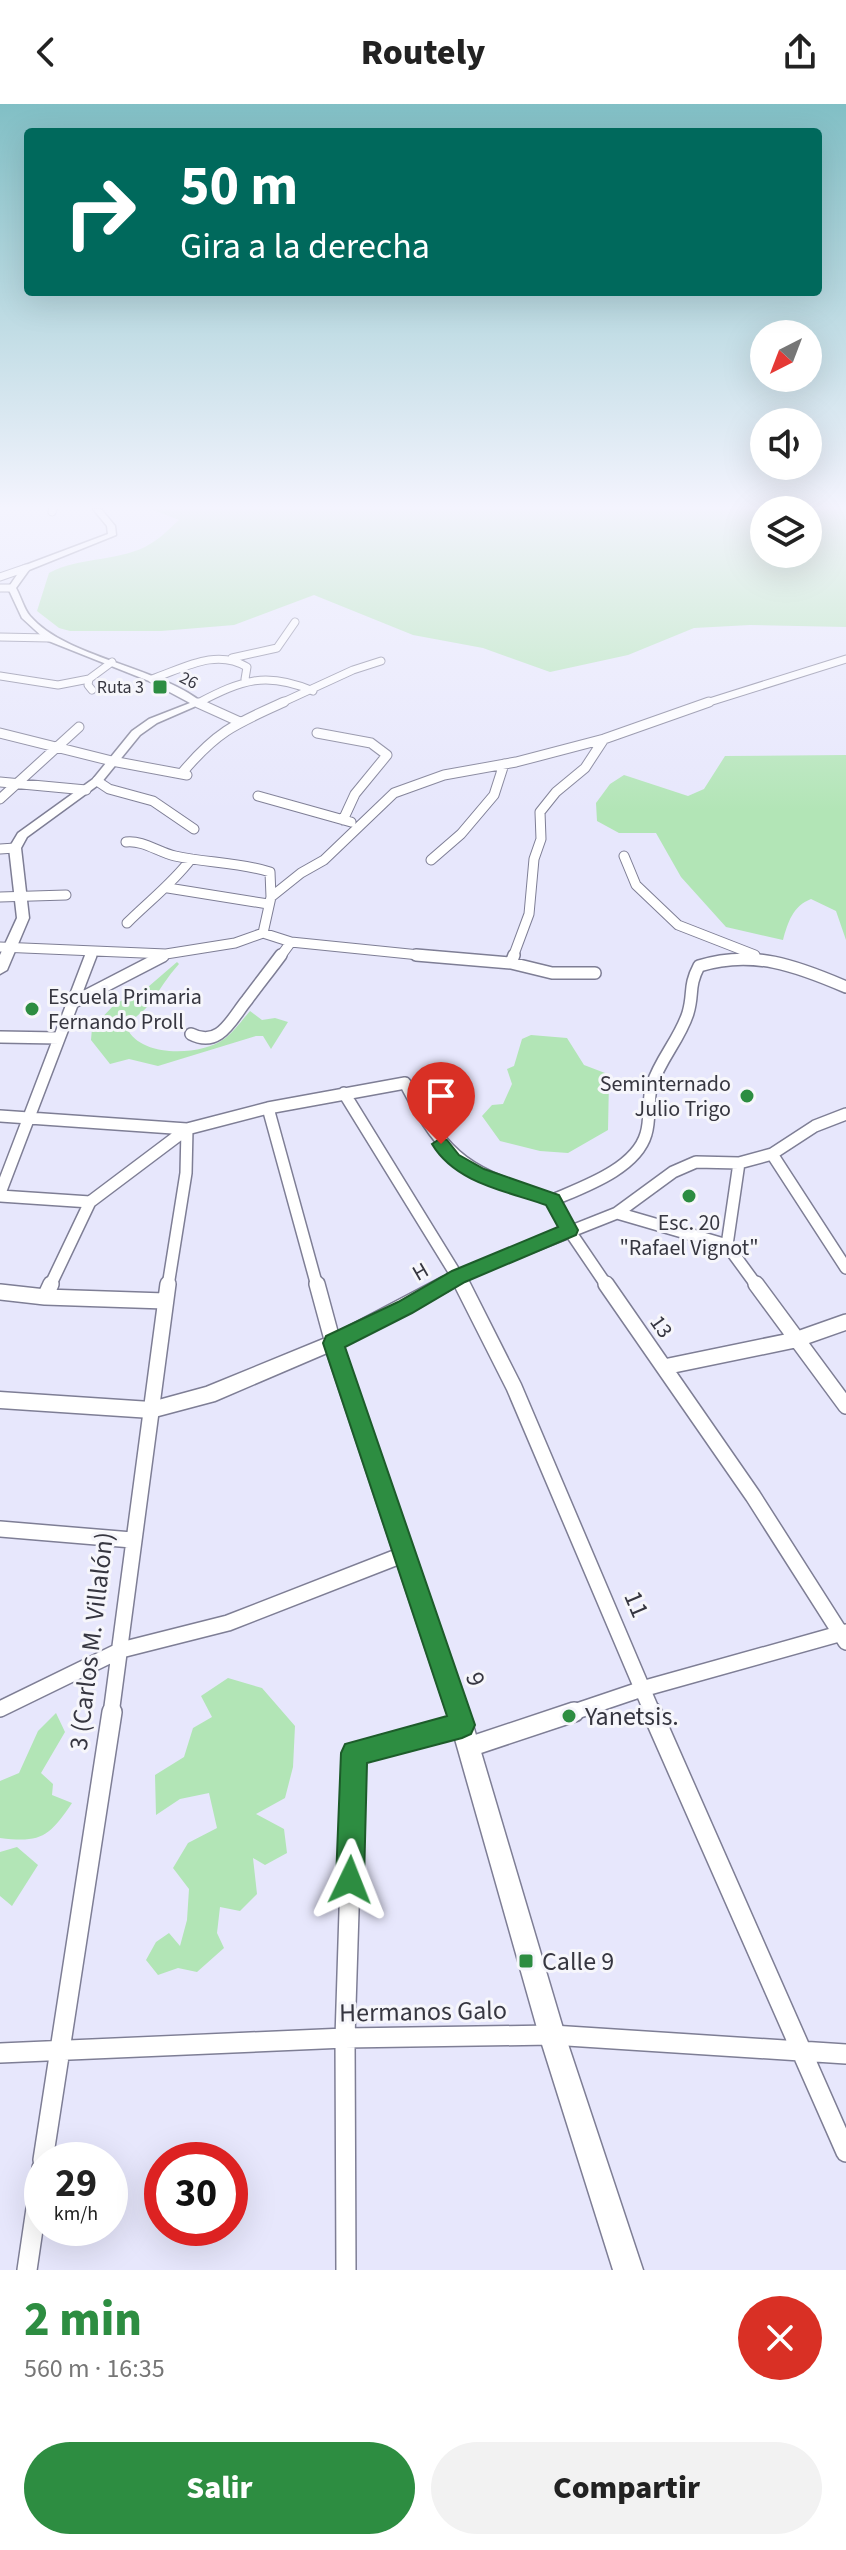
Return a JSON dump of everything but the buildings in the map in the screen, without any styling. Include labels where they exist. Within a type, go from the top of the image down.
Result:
[{"type":"street","name":"26","points":[[22,610],[49,638],[152,679],[240,722]]},
{"type":"street","points":[[152,679],[212,659],[269,651],[281,645],[295,622]]},
{"type":"street","points":[[0,637],[49,638]]},
{"type":"street","points":[[232,658],[247,667],[245,679]]},
{"type":"street","points":[[168,888],[269,901],[301,873],[324,860],[394,793],[444,775],[504,764],[604,739],[668,715],[846,659]]},
{"type":"street","points":[[0,733],[112,761],[184,774],[208,742],[240,722],[353,670],[381,661]]},
{"type":"street","points":[[0,676],[58,685],[89,679],[112,662]]},
{"type":"street","points":[[89,679],[88,685],[92,690]]},
{"type":"street","points":[[0,970],[6,947],[23,918],[15,848],[22,835],[97,781],[136,733],[153,721],[245,679],[284,681],[313,691]]},
{"type":"street","points":[[0,799],[79,727]]},
{"type":"street","points":[[317,733],[371,743],[387,755],[355,794],[343,820]]},
{"type":"street","points":[[511,963],[529,914],[534,859],[541,839],[540,812],[556,792],[585,768],[604,739]]},
{"type":"street","points":[[431,860],[461,834],[494,795],[504,764]]},
{"type":"street","points":[[97,781],[109,789],[153,801],[194,829]]},
{"type":"street","points":[[0,782],[86,790]]},
{"type":"street","points":[[258,796],[362,825]]},
{"type":"street","points":[[126,842],[135,841],[191,859],[203,857],[270,872],[263,933]]},
{"type":"street","points":[[0,849],[15,848]]},
{"type":"street","points":[[624,856],[636,885],[678,925],[694,934],[846,987]]},
{"type":"street","points":[[127,923],[149,901],[168,888],[191,859]]},
{"type":"street","points":[[0,897],[66,895]]},
{"type":"street","points":[[6,947],[166,954],[235,943],[263,933],[291,942],[511,963],[552,973],[595,973]]},
{"type":"street","points":[[191,1034],[201,1039],[225,1032],[291,942]]},
{"type":"street","points":[[90,1202],[0,1195],[92,953]]},
{"type":"street","points":[[74,1002],[166,954]]},
{"type":"street","points":[[0,1116],[187,1129],[268,1108],[405,1083],[429,1129],[453,1159],[477,1174],[553,1200],[608,1175],[643,1143],[651,1087],[688,1018],[693,1000],[692,974],[710,961],[757,956]]},
{"type":"street","points":[[0,1037],[59,1038]]},
{"type":"street","name":"11","points":[[344,1093],[458,1276],[514,1387],[642,1689],[846,2152]]},
{"type":"street","name":"9","points":[[268,1108],[333,1343],[465,1736],[552,2035],[628,2270]]},
{"type":"street","name":"H","points":[[0,1400],[151,1410],[208,1395],[333,1343],[458,1276],[617,1213],[673,1172],[696,1162],[739,1163],[772,1154],[815,1126],[846,1114]]},
{"type":"street","points":[[45,1297],[90,1202],[187,1129]]},
{"type":"street","name":"3 (Carlos M. Villalón)","points":[[46,2142],[121,1650],[132,1540],[186,1173],[187,1129]]},
{"type":"street","points":[[772,1154],[846,1268]]},
{"type":"street","points":[[727,1245],[739,1163]]},
{"type":"street","name":"13","points":[[553,1200],[569,1230],[753,1496],[844,1636]]},
{"type":"street","points":[[617,1213],[727,1245],[846,1406]]},
{"type":"street","points":[[0,1292],[45,1297],[165,1301]]},
{"type":"street","points":[[664,1367],[795,1340],[846,1322]]},
{"type":"street","points":[[0,1529],[132,1540]]},
{"type":"street","points":[[0,1709],[121,1650],[228,1623],[405,1554]]},
{"type":"street","points":[[346,2270],[345,2038],[354,1753],[465,1736],[844,1636]]},
{"type":"street","name":"Hermanos Galo","points":[[0,2053],[345,2038],[552,2035],[846,2054]]},
{"type":"street","points":[[27,2270],[31,2246]]},
{"type":"green space","points":[[37,610],[274,610],[234,625],[161,631],[70,631],[59,628]]},
{"type":"green space","points":[[351,610],[846,610],[846,627],[750,625],[694,628],[628,655],[550,672],[483,648],[413,635]]},
{"type":"green space","points":[[846,755],[846,940],[836,911],[811,899],[796,910],[783,940],[726,927],[681,877],[656,833],[619,833],[597,821],[596,803],[610,784],[624,775],[688,796],[704,789],[725,756]]},
{"type":"green space","points":[[177,962],[179,964],[127,1028],[134,1038],[157,1049],[201,1049],[224,1039],[250,1011],[262,1020],[275,1018],[288,1022],[271,1049],[263,1036],[256,1036],[158,1066],[129,1059],[110,1064],[91,1040],[92,1028],[115,1004],[148,987]]},
{"type":"green space","points":[[531,1035],[567,1038],[584,1065],[605,1073],[609,1080],[608,1130],[568,1153],[540,1151],[500,1141],[482,1116],[492,1105],[503,1104],[512,1084],[507,1069],[514,1066],[522,1039]]},
{"type":"green space","points":[[228,1678],[262,1688],[295,1726],[293,1767],[285,1798],[256,1814],[284,1829],[287,1853],[265,1865],[253,1858],[257,1894],[240,1911],[220,1907],[217,1933],[224,1948],[197,1972],[178,1968],[158,1975],[146,1960],[156,1942],[169,1933],[180,1946],[187,1920],[189,1889],[173,1868],[188,1843],[217,1828],[209,1793],[180,1799],[156,1815],[155,1775],[184,1757],[193,1728],[212,1717],[201,1696]]},
{"type":"green space","points":[[56,1713],[65,1732],[41,1773],[53,1784],[52,1795],[72,1803],[57,1824],[43,1835],[25,1839],[0,1838],[0,1781],[19,1773],[38,1731]]},
{"type":"green space","points":[[17,1847],[38,1865],[12,1906],[0,1896],[0,1852]]},
{"type":"place","name":"Ruta 3","points":[[160,687]]},
{"type":"place","name":"Escuela Primaria Fernando Proll","points":[[32,1009]]},
{"type":"place","name":"Seminternado Julio Trigo","points":[[747,1096]]},
{"type":"place","name":"Esc. 20 \"Rafael Vignot\"","points":[[689,1196]]},
{"type":"place","name":"Yanetsis.","points":[[569,1716]]},
{"type":"place","name":"Calle 9","points":[[526,1961]]},
{"type":"route","points":[[350,1880],[354,1753],[462,1725],[333,1343],[458,1276],[569,1230],[553,1200],[477,1174],[453,1159],[441,1144]]}]
